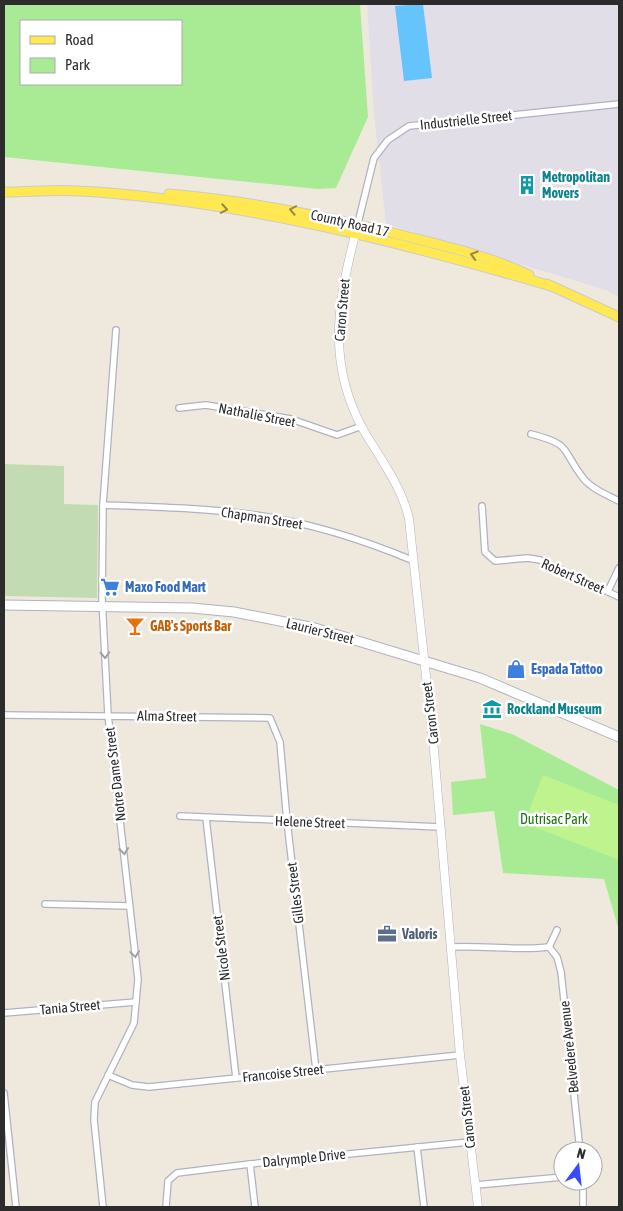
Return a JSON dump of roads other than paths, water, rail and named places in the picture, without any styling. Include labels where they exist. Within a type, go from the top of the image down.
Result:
[{"type":"main road","name":"County Road 17","points":[[4,192],[77,191],[142,196],[268,216],[485,267],[551,286]]},
{"type":"main road","name":"County Road 17","points":[[142,196],[168,194],[212,198],[291,209],[358,224],[481,257],[518,270],[619,317]]},
{"type":"main road","name":"Laurier Street","points":[[4,606],[192,608],[234,612],[315,628],[480,678],[619,737]]},
{"type":"street","name":"Industrielle Street","points":[[355,236],[374,158],[388,140],[409,126],[619,104]]},
{"type":"street","name":"Caron Street","points":[[355,236],[340,296],[337,339],[346,390],[362,426],[405,507],[414,561],[441,827],[460,1055],[478,1207]]},
{"type":"street","name":"Notre Dame Street","points":[[103,1207],[94,1120],[95,1102],[134,1023],[138,979],[108,715],[102,606],[103,505],[116,330]]},
{"type":"street","name":"Nathalie Street","points":[[179,408],[206,405],[291,419],[337,435],[362,426]]},
{"type":"street","points":[[531,434],[556,441],[567,450],[583,478],[596,489],[619,501]]},
{"type":"street","name":"Chapman Street","points":[[103,505],[188,508],[257,515],[311,526],[390,551],[414,561]]},
{"type":"street","name":"Robert Street","points":[[482,506],[485,552],[495,561],[528,558],[540,560],[619,597]]},
{"type":"street","points":[[608,591],[619,568]]},
{"type":"street","name":"Alma Street","points":[[4,715],[270,718]]},
{"type":"street","name":"Gilles Street","points":[[270,718],[280,742],[287,821],[316,1070]]},
{"type":"street","name":"Helene Street","points":[[180,816],[441,827]]},
{"type":"street","name":"Nicole Street","points":[[206,818],[236,1078]]},
{"type":"street","points":[[45,904],[129,906]]},
{"type":"street","points":[[450,947],[480,945],[522,950],[549,947],[557,930]]},
{"type":"street","name":"Belvedere Avenue","points":[[549,947],[557,958],[561,972],[579,1141]]},
{"type":"street","name":"Tania Street","points":[[4,1013],[136,1002]]},
{"type":"street","name":"Francoise Street","points":[[108,1075],[132,1085],[149,1087],[460,1055]]},
{"type":"street","points":[[4,1093],[6,1142],[16,1207]]},
{"type":"street","name":"Dalrymple Drive","points":[[166,1207],[168,1181],[177,1173],[469,1142]]},
{"type":"street","points":[[418,1147],[424,1207]]},
{"type":"street","points":[[250,1164],[255,1207]]},
{"type":"street","points":[[476,1185],[553,1178]]},
{"type":"street","points":[[583,1191],[583,1207]]},
{"type":"water","points":[[423,4],[432,78],[404,81],[395,6]]},
{"type":"place","name":"Metropolitan Movers","points":[[527,185]]},
{"type":"place","name":"Maxo Food Mart","points":[[110,587]]},
{"type":"place","name":"GAB's Sports Bar","points":[[135,626]]},
{"type":"place","name":"Espada Tattoo","points":[[516,669]]},
{"type":"place","name":"Rockland Museum","points":[[492,709]]},
{"type":"place","name":"Valoris","points":[[387,934]]},
{"type":"park label","name":"Dutrisac Park","points":[[554,819]]}]
